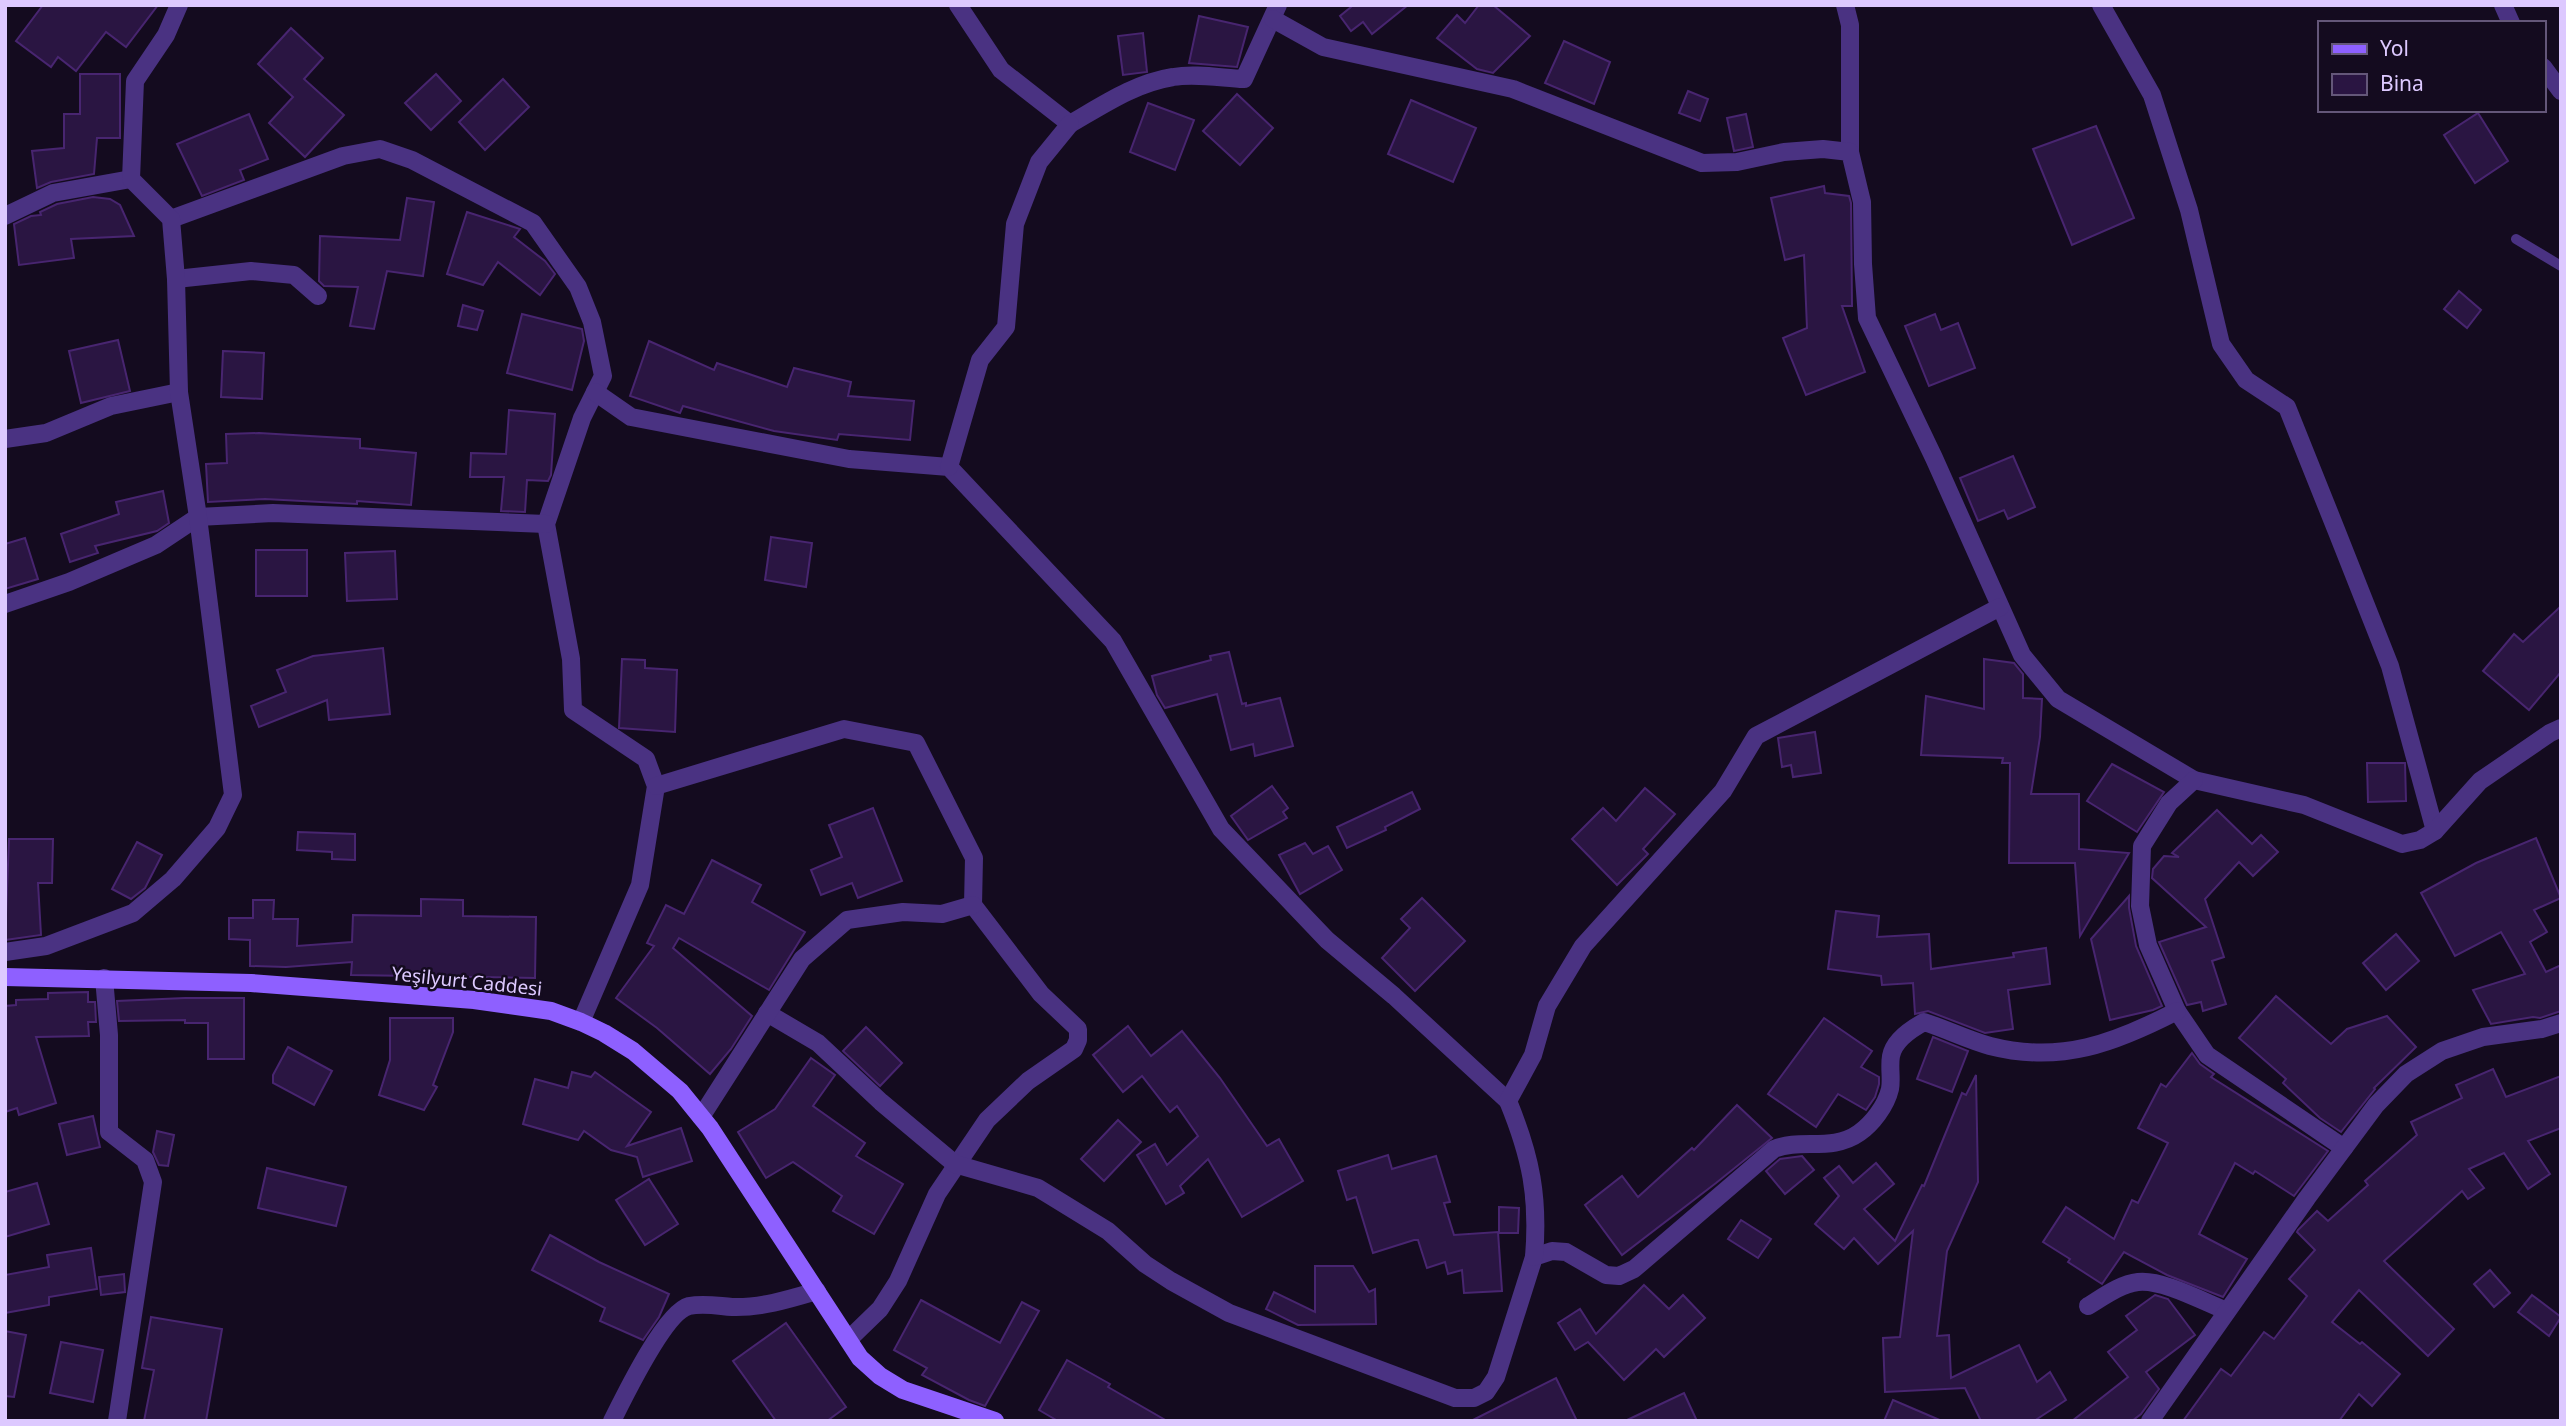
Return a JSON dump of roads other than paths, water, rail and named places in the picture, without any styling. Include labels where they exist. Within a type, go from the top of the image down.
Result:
[{"type":"main road","name":"Yeşilyurt Caddesi","points":[[5,977],[251,983],[474,1000],[551,1011],[580,1022],[604,1033],[659,1071],[680,1091],[701,1117],[860,1358],[880,1376],[903,1390],[995,1421]]},
{"type":"street","points":[[5,952],[46,946],[133,914],[173,879],[217,828],[233,795],[198,517],[179,392],[176,279],[171,219],[131,179],[135,80],[166,35],[179,5]]},
{"type":"street","points":[[958,5],[1001,70],[1070,124]]},
{"type":"street","points":[[1845,5],[1850,25],[1850,152],[1862,202],[1867,318],[1934,458],[2022,655],[2058,699],[2194,780],[2304,805],[2402,844],[2420,840],[2435,831],[2480,781],[2561,728]]},
{"type":"street","points":[[2101,5],[2152,95],[2189,210],[2221,344],[2246,380],[2287,407],[2390,666],[2435,831]]},
{"type":"street","points":[[2503,5],[2510,21]]},
{"type":"street","points":[[949,467],[980,360],[1006,327],[1015,224],[1039,162],[1070,124],[1119,95],[1140,86],[1175,76],[1244,79],[1275,12],[1323,47],[1513,89],[1702,163],[1737,162],[1784,152],[1823,149],[1850,152]]},
{"type":"street","points":[[2545,70],[2561,91]]},
{"type":"street","points":[[171,219],[343,156],[380,149],[412,160],[533,223],[578,287],[592,322],[603,376],[582,418],[546,524],[571,659],[573,709],[646,759],[656,786],[640,885],[580,1022]]},
{"type":"street","points":[[5,216],[53,193],[131,179]]},
{"type":"street","points":[[176,279],[251,271],[294,275],[318,296]]},
{"type":"street","points":[[5,439],[46,433],[111,406],[179,392]]},
{"type":"street","points":[[595,392],[631,417],[849,459],[949,467],[1113,641],[1221,829],[1327,940],[1394,996],[1508,1101],[1525,1141],[1535,1188],[1536,1230],[1534,1257],[1496,1377],[1486,1392],[1474,1398],[1455,1398],[1229,1313],[1145,1264],[1108,1231],[1038,1188],[955,1164],[881,1102],[818,1043],[767,1013]]},
{"type":"street","points":[[5,604],[69,582],[156,545],[198,517],[300,513],[546,524]]},
{"type":"street","points":[[1508,1101],[1534,1055],[1546,1006],[1583,946],[1723,791],[1756,736],[2000,607]]},
{"type":"street","points":[[656,786],[844,730],[916,743],[974,858],[973,905],[1041,994],[1078,1029],[1078,1040],[1074,1049],[1028,1081],[987,1120],[937,1194],[898,1281],[880,1308],[849,1340]]},
{"type":"street","points":[[2194,780],[2169,803],[2142,846],[2140,906],[2148,945],[2177,1011],[2207,1055],[2344,1148]]},
{"type":"street","points":[[701,1117],[802,959],[847,920],[903,912],[942,914],[973,905]]},
{"type":"street","points":[[104,978],[109,1035],[109,1132],[145,1160],[153,1182],[117,1421]]},
{"type":"street","points":[[1534,1257],[1552,1251],[1566,1252],[1606,1275],[1619,1276],[1634,1269],[1774,1149],[1787,1144],[1831,1144],[1858,1134],[1881,1110],[1889,1091],[1891,1054],[1907,1032],[1924,1022],[1988,1045],[2023,1052],[2095,1047],[2149,1026],[2177,1011]]},
{"type":"street","points":[[2150,1421],[2344,1148],[2376,1105],[2406,1074],[2442,1051],[2483,1037],[2543,1029],[2561,1023]]},
{"type":"street","points":[[2088,1306],[2125,1285],[2139,1282],[2154,1283],[2227,1311]]},
{"type":"street","points":[[612,1421],[631,1384],[674,1315],[687,1307],[710,1304],[733,1307],[774,1303],[817,1291]]},
{"type":"lane","points":[[2516,239],[2561,266]]}]
